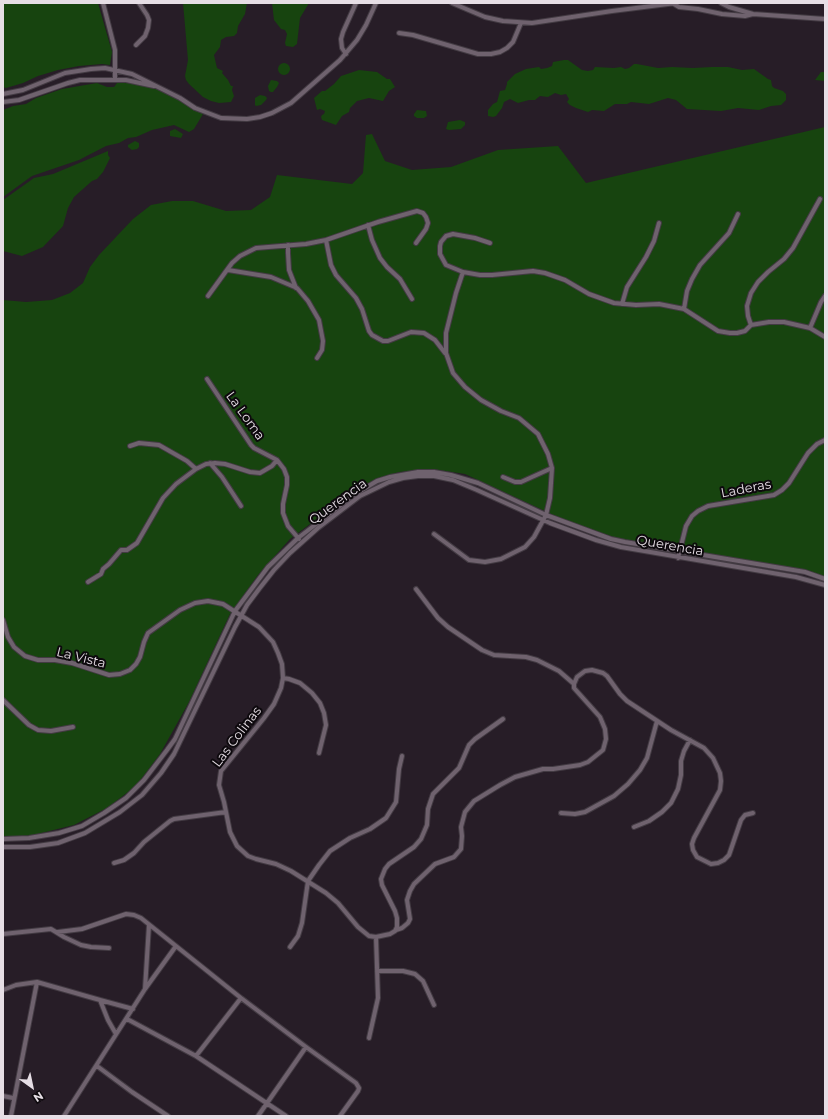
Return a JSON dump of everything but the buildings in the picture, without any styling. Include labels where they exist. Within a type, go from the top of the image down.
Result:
[{"type":"street","points":[[102,3],[115,50],[115,79]]},
{"type":"street","points":[[136,45],[145,36],[148,28],[147,15],[139,3]]},
{"type":"street","points":[[346,54],[342,48],[343,32],[356,3]]},
{"type":"street","points":[[3,94],[23,90],[65,73],[91,69],[115,70],[132,74],[180,98],[195,108],[221,118],[260,117],[272,113],[290,102],[346,54],[366,25],[376,3]]},
{"type":"street","points":[[452,3],[485,17],[522,23],[532,23],[612,11],[675,4],[679,7],[722,14],[745,16],[753,14]]},
{"type":"street","points":[[721,3],[753,14],[825,19]]},
{"type":"street","points":[[399,32],[478,54],[491,54],[500,52],[513,42],[522,23]]},
{"type":"street","points":[[3,102],[19,100],[75,81],[115,79],[158,87]]},
{"type":"street","points":[[751,325],[747,306],[751,293],[758,282],[784,259],[793,248],[820,198]]},
{"type":"street","points":[[208,296],[240,256],[256,248],[306,244],[326,240],[368,225],[417,211],[423,213],[428,223],[426,229],[416,243]]},
{"type":"street","points":[[684,309],[687,292],[692,279],[700,265],[729,233],[738,214]]},
{"type":"street","points":[[622,304],[627,287],[654,241],[659,223]]},
{"type":"street","points":[[368,225],[372,240],[380,258],[400,279],[412,299]]},
{"type":"street","points":[[490,243],[475,238],[453,234],[443,239],[440,246],[442,259],[446,266],[463,272],[480,275],[498,275],[533,271],[546,273],[565,280],[601,299],[614,303],[636,305],[659,304],[684,309],[718,330],[730,333],[737,333],[745,330],[751,325],[769,322],[784,322],[810,328],[825,337]]},
{"type":"street","points":[[326,240],[331,265],[336,275],[356,298],[362,309],[372,336],[383,341],[388,341],[411,332],[424,334],[435,340],[446,354],[454,373],[465,387],[482,400],[501,411],[519,418],[538,434],[548,454],[552,468],[550,498],[546,515],[534,537],[525,547],[501,559],[485,562],[469,560],[434,534]]},
{"type":"street","points":[[288,245],[289,270],[297,288],[308,301],[319,320],[323,341],[322,350],[317,358]]},
{"type":"street","points":[[228,270],[271,277],[297,288]]},
{"type":"street","points":[[446,354],[446,333],[463,272]]},
{"type":"street","points":[[810,328],[825,296]]},
{"type":"street","name":"La Loma","points":[[207,379],[251,445],[277,460]]},
{"type":"street","name":"Laderas","points":[[678,558],[686,526],[692,516],[698,511],[708,506],[774,495],[789,484],[808,453],[817,444],[825,440]]},
{"type":"street","points":[[130,446],[139,443],[159,446],[186,461],[196,469]]},
{"type":"street","points":[[88,582],[101,574],[103,569],[121,550],[127,550],[137,543],[163,498],[176,484],[196,469],[210,463],[225,464],[250,472],[260,472],[272,466],[277,460],[287,477],[283,513],[288,526],[301,542]]},
{"type":"street","points":[[210,463],[222,477],[241,506]]},
{"type":"street","points":[[503,477],[515,482],[521,482],[552,468]]},
{"type":"street","name":"Querencia","points":[[3,839],[29,838],[58,833],[82,826],[126,798],[144,780],[167,750],[193,701],[236,611],[259,578],[268,567],[298,538],[357,493],[377,481],[402,474],[418,472],[434,472],[466,479],[478,483],[546,515],[625,542],[805,572],[825,579]]},
{"type":"street","name":"Querencia","points":[[3,847],[30,847],[58,843],[85,833],[114,816],[132,803],[151,786],[174,754],[241,615],[274,570],[301,542],[323,524],[360,496],[389,482],[418,476],[440,477],[463,484],[544,520],[596,540],[621,547],[678,558],[796,577],[825,585]]},
{"type":"street","points":[[274,570],[279,561],[296,544],[298,538]]},
{"type":"street","points":[[241,615],[242,606],[255,588],[259,578]]},
{"type":"street","points":[[416,589],[438,618],[448,627],[482,650],[494,655],[526,657],[537,660],[559,671],[574,684]]},
{"type":"street","name":"La Vista","points":[[3,620],[8,638],[14,647],[26,656],[38,660],[54,660],[72,663],[109,675],[120,674],[130,670],[140,657],[148,633],[180,610],[195,603],[208,601],[223,604],[236,611]]},
{"type":"street","name":"Las Colinas","points":[[236,611],[259,626],[273,642],[282,664],[283,678],[281,688],[274,704],[221,771],[219,785],[230,832],[237,846],[242,852],[256,859],[276,864],[291,870],[338,903],[365,934],[376,937]]},
{"type":"street","points":[[369,1038],[378,998],[376,937],[390,934],[408,923],[410,919],[408,900],[410,891],[414,884],[435,864],[454,857],[461,849],[461,827],[465,812],[474,801],[515,777],[543,769],[580,765],[588,762],[603,750],[606,739],[605,729],[600,717],[574,688],[577,677],[585,671],[598,671],[607,676],[627,701],[657,721],[704,748],[717,765],[721,781],[720,790],[694,838],[692,844],[693,850],[697,857],[711,864],[724,860],[729,855],[740,820],[745,815],[753,813]]},
{"type":"street","points":[[283,678],[300,683],[312,693],[320,703],[324,713],[326,725],[319,753]]},
{"type":"street","points":[[3,700],[29,724],[38,730],[51,731],[73,727]]},
{"type":"street","points":[[193,701],[198,703]]},
{"type":"street","points":[[395,931],[397,927],[397,918],[382,885],[382,874],[389,864],[414,847],[421,839],[427,825],[428,809],[433,794],[459,768],[469,745],[504,719]]},
{"type":"street","points":[[561,813],[576,814],[585,812],[614,796],[628,784],[640,770],[647,758],[657,721]]},
{"type":"street","points":[[634,827],[649,821],[662,812],[671,803],[678,789],[681,775],[681,761],[690,740]]},
{"type":"street","points":[[290,947],[298,936],[302,923],[308,881],[330,851],[350,838],[370,829],[386,818],[396,802],[399,769],[402,756]]},
{"type":"street","points":[[114,863],[129,857],[144,842],[174,819],[226,812]]},
{"type":"street","points":[[29,838],[30,847]]},
{"type":"street","points":[[58,932],[82,929],[126,914],[134,915],[150,925],[241,998],[358,1085],[358,1091],[340,1116]]},
{"type":"street","points":[[145,989],[150,925]]},
{"type":"street","points":[[3,934],[51,928],[80,945],[109,948]]},
{"type":"street","points":[[64,1116],[145,989],[176,946]]},
{"type":"street","points":[[377,971],[403,970],[415,974],[423,981],[434,1005]]},
{"type":"street","points":[[3,990],[16,985],[37,982],[133,1009]]},
{"type":"street","points":[[11,1116],[13,1098],[37,982]]},
{"type":"street","points":[[196,1056],[241,998]]},
{"type":"street","points":[[100,1000],[108,1020],[116,1034]]},
{"type":"street","points":[[127,1019],[196,1056],[286,1116]]},
{"type":"street","points":[[258,1116],[306,1047]]},
{"type":"street","points":[[97,1066],[168,1116]]},
{"type":"street","points":[[3,1096],[13,1098]]},
{"type":"green space","points":[[3,3],[98,3],[112,52],[110,65],[102,64],[79,66],[58,70],[38,76],[23,83],[6,88],[3,87]]},
{"type":"green space","points":[[183,3],[247,3],[245,14],[238,26],[237,33],[234,36],[226,37],[221,40],[220,47],[214,55],[217,68],[223,71],[222,73],[231,86],[233,86],[232,90],[234,96],[231,102],[219,103],[211,101],[203,97],[186,80],[185,76],[188,60]]},
{"type":"green space","points":[[272,3],[309,3],[300,18],[297,44],[293,47],[286,46],[285,43],[287,34],[285,30],[281,29],[274,20]]},
{"type":"green space","points":[[568,60],[582,70],[588,71],[593,70],[595,67],[621,67],[625,69],[634,64],[658,68],[728,67],[742,70],[754,69],[771,80],[774,88],[783,91],[786,94],[786,100],[781,105],[771,106],[759,110],[738,108],[721,111],[687,109],[676,100],[668,98],[649,104],[631,102],[627,104],[615,104],[604,111],[592,110],[588,112],[570,105],[567,102],[569,99],[566,94],[561,95],[555,93],[548,97],[540,96],[535,100],[518,103],[510,99],[504,102],[502,108],[496,116],[488,116],[488,110],[497,102],[500,91],[505,90],[507,82],[515,74],[526,69],[539,67],[541,69],[547,68],[552,66],[553,62]]},
{"type":"green space","points":[[284,63],[288,65],[290,69],[288,73],[284,75],[280,73],[278,69],[280,65]]},
{"type":"green space","points":[[359,70],[377,72],[387,79],[390,79],[395,87],[389,91],[383,101],[369,98],[357,101],[350,108],[349,112],[342,116],[336,125],[322,120],[321,117],[325,111],[320,109],[317,110],[314,98],[334,84],[341,76]]},
{"type":"green space","points":[[821,72],[825,72],[825,81],[815,80]]},
{"type":"green space","points":[[271,80],[279,83],[273,92],[269,91],[268,86]]},
{"type":"green space","points":[[122,82],[162,90],[203,114],[194,129],[189,132],[174,125],[152,130],[136,137],[128,138],[119,143],[106,146],[79,160],[32,176],[3,197],[3,110],[13,106],[26,104],[36,98],[62,89],[97,83],[107,87],[114,87],[117,83]]},
{"type":"green space","points":[[260,95],[267,98],[261,105],[256,106],[255,98]]},
{"type":"green space","points":[[417,110],[426,111],[427,116],[424,118],[417,118],[414,114]]},
{"type":"green space","points":[[460,120],[465,122],[465,125],[461,129],[446,129],[448,122]]},
{"type":"green space","points":[[825,127],[825,577],[807,570],[625,541],[562,519],[465,474],[433,469],[399,472],[376,479],[353,492],[290,539],[258,575],[230,614],[189,702],[160,754],[136,786],[107,808],[74,825],[29,836],[3,836],[3,300],[26,302],[52,300],[70,293],[83,283],[90,267],[99,255],[133,219],[151,205],[172,201],[193,201],[226,211],[251,210],[270,197],[277,175],[352,184],[363,173],[366,135],[372,134],[385,161],[412,170],[451,167],[498,150],[558,146],[586,183]]},
{"type":"green space","points":[[175,129],[183,134],[181,138],[170,136],[170,131]]},
{"type":"green space","points":[[135,141],[139,143],[139,147],[132,150],[128,147],[128,145]]},
{"type":"green space","points":[[108,151],[110,158],[103,172],[97,179],[92,181],[74,197],[68,208],[63,226],[43,247],[22,256],[3,251],[3,200],[34,178],[53,174]]}]
